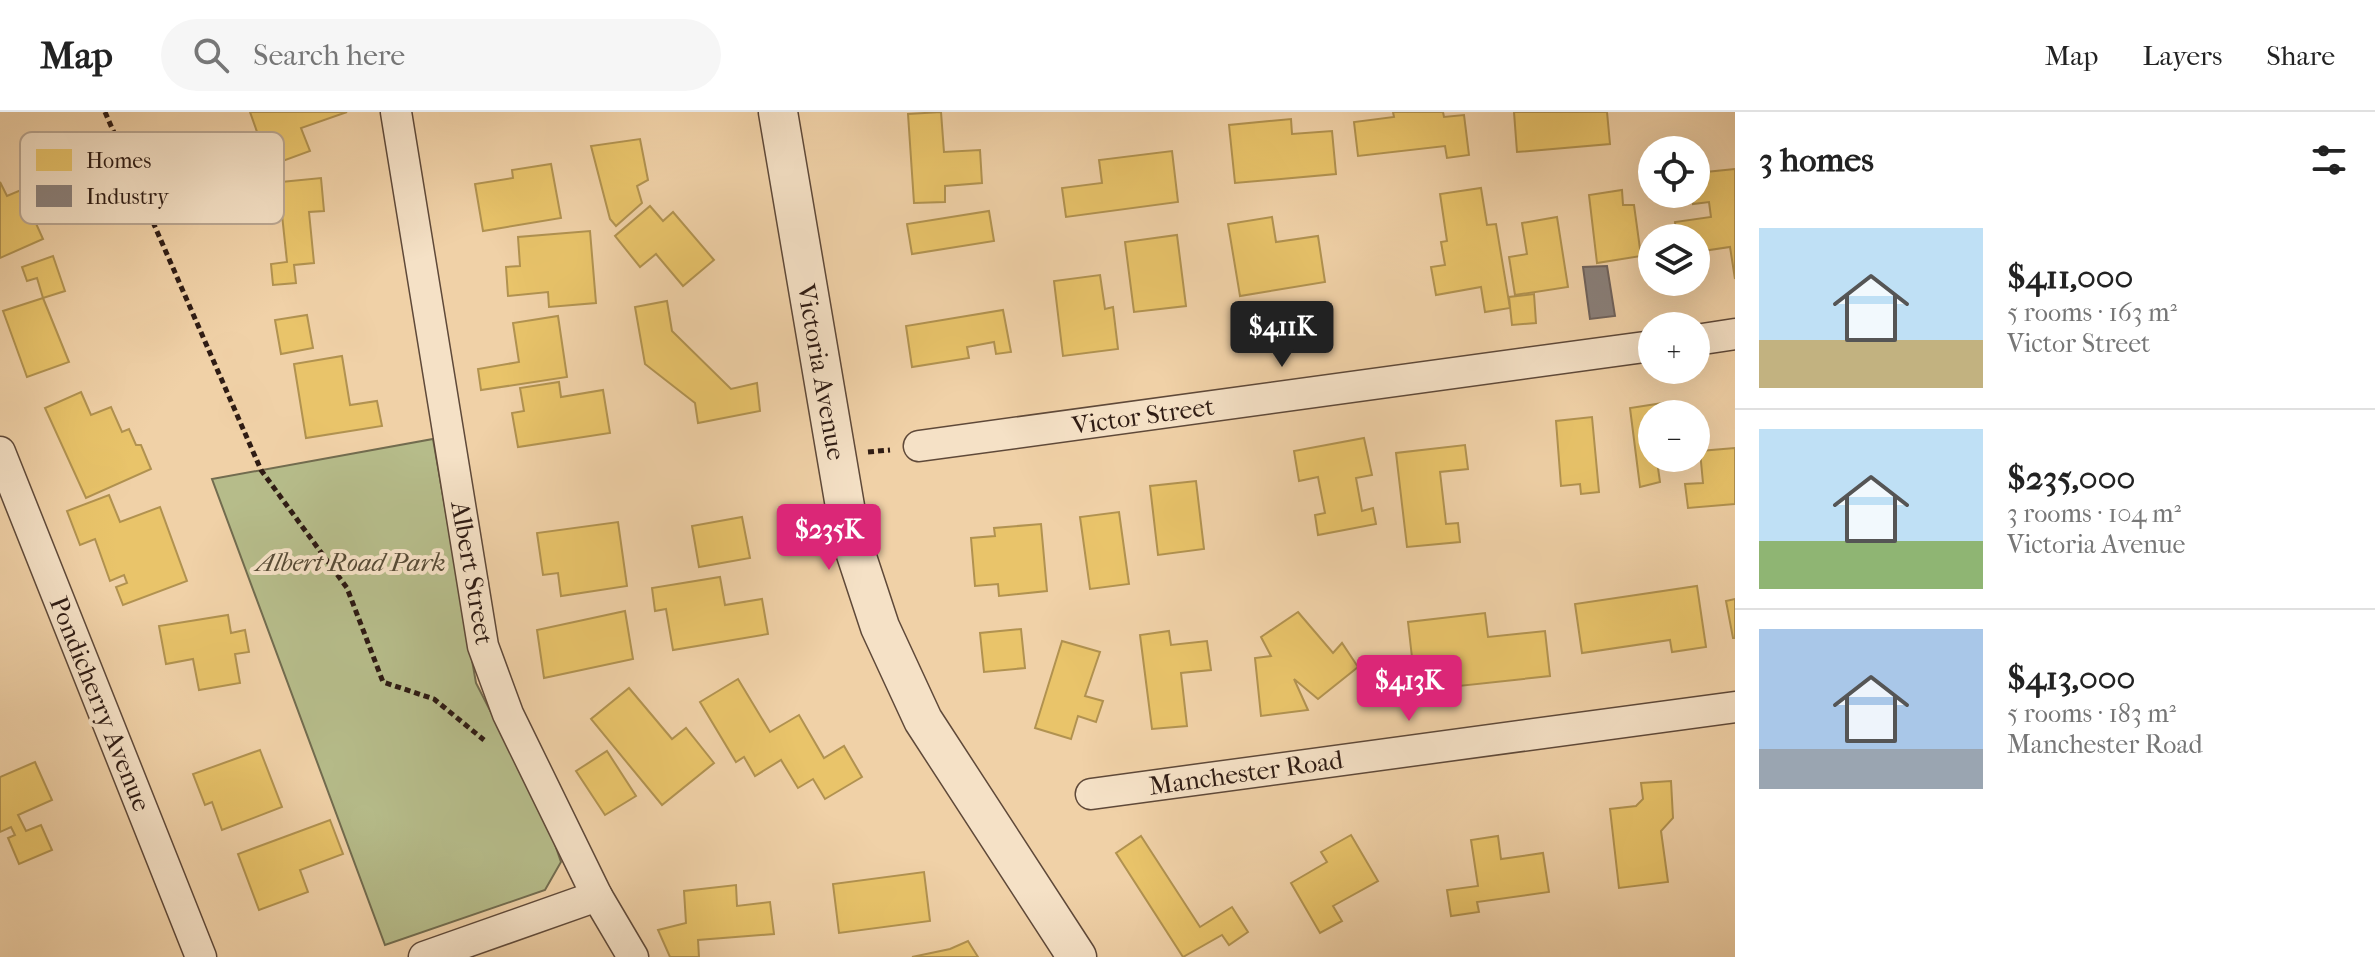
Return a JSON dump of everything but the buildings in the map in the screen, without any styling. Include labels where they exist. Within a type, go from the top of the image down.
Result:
[{"type":"street","name":"Albert Street","points":[[396,112],[483,646],[508,714],[597,896],[633,957]]},
{"type":"street","name":"Victoria Avenue","points":[[778,112],[850,536],[880,627],[923,720],[1077,957]]},
{"type":"street","points":[[1710,338],[1735,334]]},
{"type":"street","name":"Victor Street","points":[[919,446],[1638,348]]},
{"type":"street","name":"Pondicherry Avenue","points":[[0,452],[201,957]]},
{"type":"street","name":"Manchester Road","points":[[1091,794],[1735,707]]},
{"type":"street","points":[[424,957],[597,896]]},
{"type":"path","points":[[105,112],[114,132]]},
{"type":"path","points":[[154,224],[261,470],[347,588],[383,682],[434,699],[486,742]]},
{"type":"green space","name":"Albert Road Park","points":[[433,439],[476,683],[548,824],[561,862],[545,890],[385,945],[212,479]]}]
